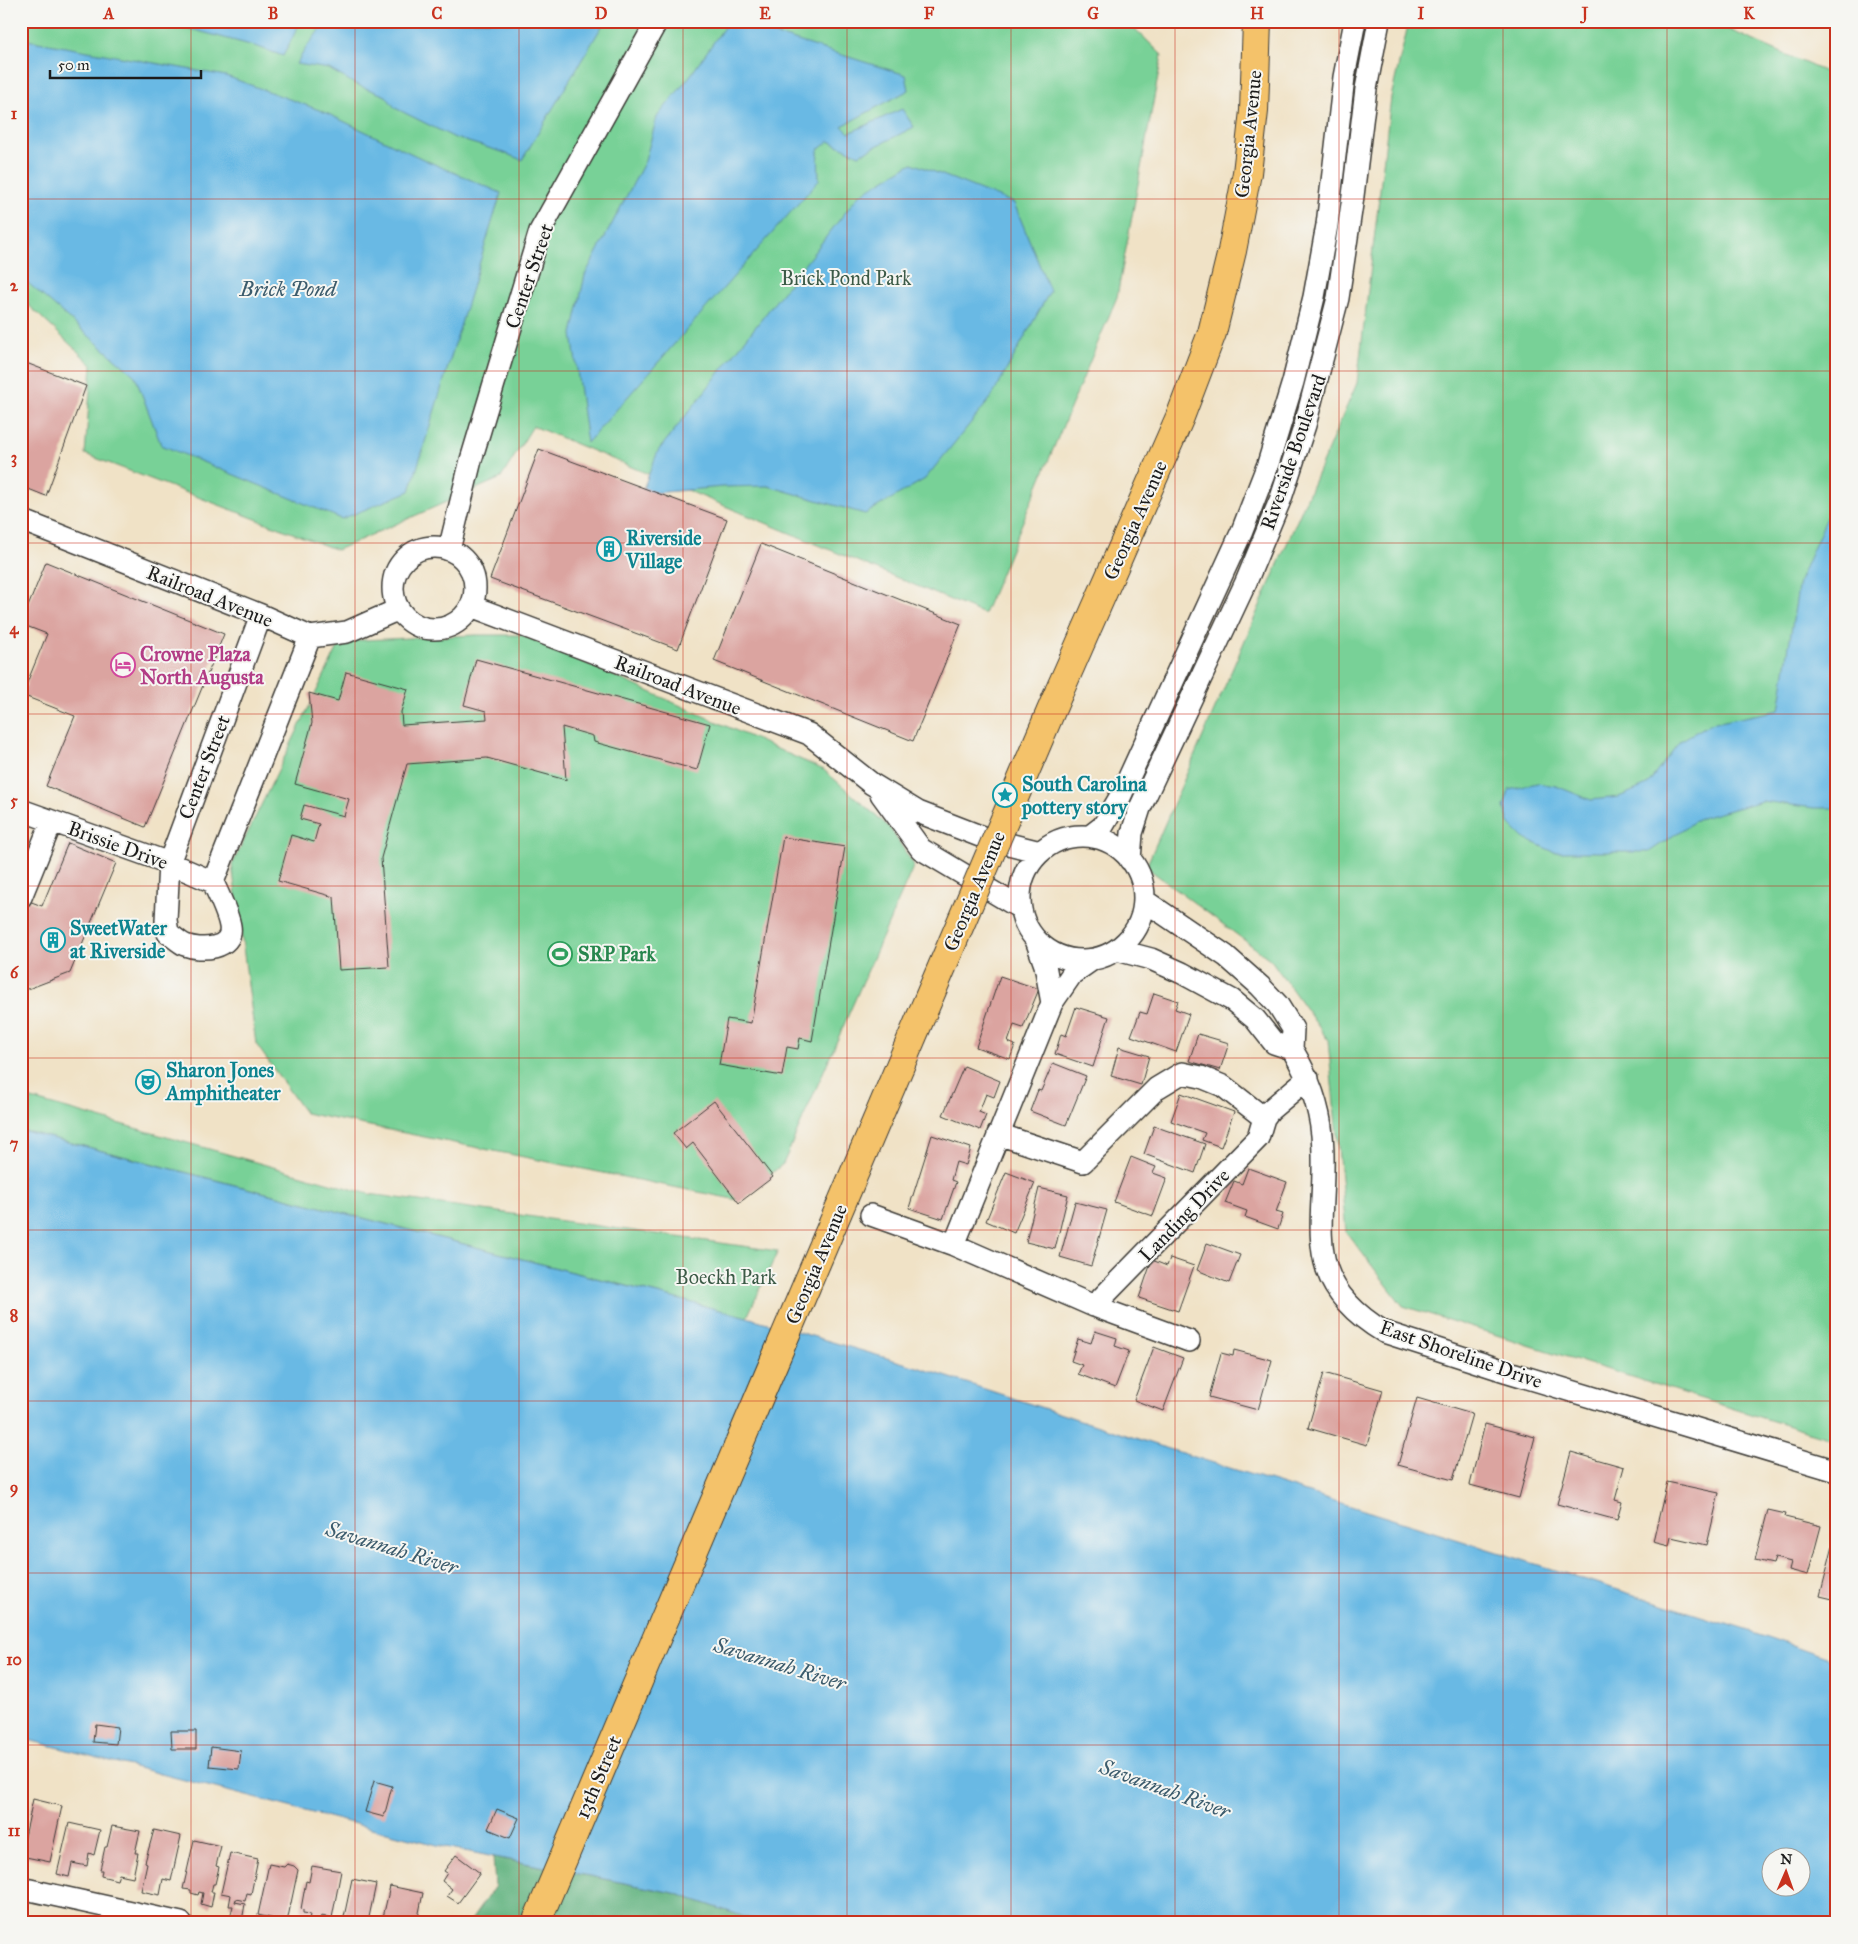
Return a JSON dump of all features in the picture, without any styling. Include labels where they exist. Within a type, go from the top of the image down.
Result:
[{"type":"main road","name":"Georgia Avenue","points":[[660,1630],[1059,692],[1180,417],[1212,333],[1232,251],[1247,173],[1254,111],[1257,21]]},
{"type":"main road","name":"13th Street","points":[[536,1923],[660,1630]]},
{"type":"street","name":"Center Street","points":[[448,550],[471,460],[540,231],[658,21]]},
{"type":"street","name":"Riverside Boulevard","points":[[1090,836],[1103,826],[1120,798],[1242,531],[1268,464],[1293,382],[1314,297],[1327,225],[1344,77],[1355,21]]},
{"type":"street","name":"Riverside Boulevard","points":[[1130,860],[1132,833],[1140,808],[1246,582],[1281,498],[1305,426],[1338,298],[1366,89],[1379,21]]},
{"type":"street","name":"Railroad Avenue","points":[[21,520],[261,615],[310,638]]},
{"type":"street","points":[[435,548],[448,550],[460,557],[469,567],[474,580],[475,593],[471,606],[463,617],[452,625],[438,629],[425,628],[412,623],[401,614],[399,609],[393,589],[395,576],[401,564],[410,555],[422,550],[435,548]]},
{"type":"street","name":"Railroad Avenue","points":[[471,606],[809,734],[872,784],[918,812],[985,838],[1040,852]]},
{"type":"street","points":[[213,882],[310,638],[347,632],[399,609]]},
{"type":"street","name":"Center Street","points":[[213,882],[230,926],[230,934],[225,942],[213,948],[199,948],[184,944],[168,934],[166,920],[169,863],[261,615]]},
{"type":"street","name":"Railroad Avenue","points":[[872,784],[890,805],[920,849],[1020,908]]},
{"type":"street","name":"Brissie Drive","points":[[21,810],[169,863],[213,882]]},
{"type":"street","points":[[21,897],[52,821]]},
{"type":"street","points":[[954,1245],[1052,1003],[1072,974],[1092,960],[1117,950],[1127,942],[1140,922],[1145,901],[1138,871],[1123,851],[1102,839],[1090,836],[1064,839],[1040,852],[1031,862],[1024,876],[1020,892],[1020,908],[1026,926],[1036,940],[1048,951],[1063,958],[1092,960]]},
{"type":"street","points":[[1117,950],[1151,959],[1182,972],[1224,995],[1255,1018],[1274,1043],[1292,1049],[1293,1028],[1278,1005],[1260,986],[1226,956],[1145,901]]},
{"type":"street","points":[[1036,940],[1045,965],[1052,1003]]},
{"type":"street","name":"East Shoreline Drive","points":[[1292,1049],[1308,1078],[1319,1113],[1322,1136],[1320,1227],[1325,1263],[1341,1296],[1354,1311],[1368,1322],[1384,1332],[1505,1371],[1837,1471]]},
{"type":"street","points":[[998,1134],[1083,1162],[1157,1088],[1182,1073],[1201,1077],[1223,1086],[1264,1118]]},
{"type":"street","name":"Landing Drive","points":[[1094,1306],[1258,1138],[1264,1118],[1270,1110],[1308,1078]]},
{"type":"street","points":[[871,1215],[954,1245],[1094,1306],[1189,1340]]},
{"type":"street","points":[[21,1888],[181,1923]]},
{"type":"green space","name":"Brick Pond Park","points":[[21,21],[1127,21],[1162,55],[1117,297],[984,614],[533,426],[501,478],[337,550],[85,454],[92,365],[21,298]]},
{"type":"green space","points":[[1409,21],[1709,21],[1837,77],[1837,1441],[1403,1306],[1346,1232],[1328,1040],[1271,960],[1146,867],[1357,383],[1391,97]]},
{"type":"green space","name":"SRP Park","points":[[476,635],[523,635],[824,770],[889,827],[914,865],[783,1164],[738,1200],[305,1113],[256,1044],[232,865],[341,641]]},
{"type":"green space","name":"Boeckh Park","points":[[21,1096],[369,1194],[778,1251],[747,1317],[21,1130]]},
{"type":"green space","points":[[493,1857],[674,1893],[763,1923],[469,1923],[495,1886]]},
{"type":"water","points":[[161,21],[301,21],[283,56],[258,47]]},
{"type":"water","points":[[326,21],[605,21],[522,160],[455,138],[395,108],[386,96],[355,84],[329,69],[296,64]]},
{"type":"water","points":[[727,23],[788,38],[906,75],[909,90],[842,126],[849,133],[902,109],[914,127],[859,155],[829,141],[818,150],[819,180],[587,443],[572,334],[585,275],[645,161],[657,117],[690,76]]},
{"type":"water","name":"Brick Pond","points":[[21,39],[226,76],[322,111],[425,160],[501,193],[410,491],[342,519],[161,445],[135,376],[21,277]]},
{"type":"water","points":[[912,163],[1014,203],[1050,291],[991,398],[925,479],[865,514],[768,486],[723,487],[641,494],[658,451],[859,195]]},
{"type":"water","points":[[1837,504],[1837,808],[1814,808],[1762,801],[1698,819],[1649,852],[1554,852],[1523,838],[1510,825],[1504,807],[1509,790],[1537,783],[1556,786],[1591,800],[1619,797],[1647,785],[1680,741],[1710,724],[1779,710],[1799,581],[1831,508]]},
{"type":"water","name":"Savannah River","points":[[21,1130],[747,1317],[914,1366],[1169,1449],[1768,1637],[1837,1661],[1837,1923],[763,1923],[674,1893],[445,1847],[21,1738]]},
{"type":"building","points":[[21,361],[86,386],[46,496],[21,486]]},
{"type":"building","name":"Riverside Village","points":[[539,449],[727,519],[678,649],[490,579]]},
{"type":"building","points":[[761,544],[961,624],[913,741],[714,661]]},
{"type":"building","name":"Crowne Plaza North Augusta","points":[[46,562],[224,634],[145,827],[46,786],[75,716],[22,695],[47,634],[21,624]]},
{"type":"building","points":[[476,659],[710,724],[697,770],[594,742],[593,736],[562,727],[566,780],[487,758],[407,764],[381,858],[389,967],[339,970],[334,897],[278,881],[291,835],[314,842],[319,824],[300,819],[304,805],[344,816],[349,799],[295,784],[312,723],[309,693],[338,701],[346,672],[408,689],[401,712],[402,725],[487,719],[486,711],[464,705]]},
{"type":"building","points":[[783,837],[845,847],[812,1041],[800,1038],[798,1049],[787,1047],[782,1076],[719,1065],[727,1019],[751,1023]]},
{"type":"building","name":"SweetWater at Riverside","points":[[68,843],[116,863],[70,973],[28,989],[21,987],[21,898],[42,906]]},
{"type":"building","points":[[1000,976],[1039,989],[1023,1028],[1014,1025],[1008,1042],[1015,1045],[1010,1059],[976,1047]]},
{"type":"building","points":[[1154,993],[1178,1001],[1175,1009],[1189,1014],[1176,1052],[1131,1036],[1140,1012],[1147,1014]]},
{"type":"building","points":[[1076,1007],[1109,1017],[1093,1067],[1055,1054],[1061,1034],[1066,1036]]},
{"type":"building","points":[[1198,1034],[1229,1043],[1220,1070],[1189,1061]]},
{"type":"building","points":[[1119,1047],[1149,1056],[1141,1085],[1111,1076]]},
{"type":"building","points":[[1053,1063],[1086,1076],[1066,1125],[1030,1111],[1038,1090],[1041,1091]]},
{"type":"building","points":[[964,1066],[1000,1081],[994,1097],[986,1094],[979,1112],[986,1115],[980,1130],[943,1115]]},
{"type":"building","points":[[1181,1093],[1234,1112],[1221,1147],[1202,1140],[1205,1133],[1171,1121]]},
{"type":"building","points":[[714,1101],[773,1177],[739,1203],[693,1143],[686,1149],[673,1133]]},
{"type":"building","points":[[1154,1126],[1205,1144],[1195,1173],[1144,1154]]},
{"type":"building","points":[[932,1135],[971,1148],[966,1165],[956,1162],[951,1180],[956,1182],[943,1219],[909,1208]]},
{"type":"building","points":[[1131,1157],[1156,1167],[1153,1173],[1167,1178],[1153,1216],[1114,1202]]},
{"type":"building","points":[[1248,1168],[1287,1182],[1276,1212],[1283,1214],[1278,1229],[1245,1217],[1247,1211],[1225,1203],[1234,1181],[1242,1184]]},
{"type":"building","points":[[1006,1172],[1035,1183],[1014,1233],[986,1221]]},
{"type":"building","points":[[1039,1188],[1068,1195],[1055,1249],[1026,1242]]},
{"type":"building","points":[[1075,1202],[1107,1210],[1091,1266],[1060,1257]]},
{"type":"building","points":[[1207,1243],[1240,1255],[1229,1283],[1197,1270]]},
{"type":"building","points":[[1170,1258],[1194,1266],[1178,1311],[1139,1298],[1152,1260],[1167,1266]]},
{"type":"building","points":[[1095,1331],[1117,1338],[1115,1346],[1129,1351],[1115,1388],[1078,1374],[1082,1365],[1071,1361],[1078,1339],[1091,1343]]},
{"type":"building","points":[[1154,1347],[1183,1358],[1163,1411],[1134,1400]]},
{"type":"building","points":[[1234,1350],[1272,1360],[1258,1410],[1209,1397],[1221,1353],[1233,1356]]},
{"type":"building","points":[[1324,1373],[1383,1390],[1367,1445],[1308,1428]]},
{"type":"building","points":[[1417,1398],[1472,1414],[1453,1480],[1398,1465]]},
{"type":"building","points":[[1485,1424],[1535,1437],[1519,1498],[1470,1485]]},
{"type":"building","points":[[1571,1452],[1624,1467],[1615,1500],[1622,1502],[1617,1520],[1557,1504]]},
{"type":"building","points":[[1667,1482],[1719,1493],[1707,1545],[1671,1537],[1669,1546],[1653,1542]]},
{"type":"building","points":[[1768,1510],[1786,1514],[1785,1517],[1821,1526],[1808,1575],[1789,1570],[1791,1562],[1775,1558],[1773,1564],[1755,1560]]},
{"type":"building","points":[[1833,1545],[1837,1546],[1837,1600],[1820,1596]]},
{"type":"building","points":[[95,1724],[118,1727],[116,1744],[93,1742]]},
{"type":"building","points":[[171,1731],[196,1731],[196,1749],[172,1749]]},
{"type":"building","points":[[211,1747],[241,1751],[239,1769],[209,1766]]},
{"type":"building","points":[[374,1781],[392,1786],[384,1817],[365,1812]]},
{"type":"building","points":[[33,1799],[62,1806],[50,1862],[21,1856]]},
{"type":"building","points":[[497,1809],[519,1818],[510,1838],[488,1829]]},
{"type":"building","points":[[69,1823],[100,1830],[94,1855],[89,1853],[87,1866],[72,1863],[69,1877],[57,1874]]},
{"type":"building","points":[[112,1826],[140,1831],[135,1853],[138,1853],[133,1877],[119,1874],[117,1880],[101,1876],[102,1870],[100,1870],[105,1847],[107,1847]]},
{"type":"building","points":[[154,1830],[181,1836],[171,1881],[163,1879],[160,1895],[141,1891],[147,1863],[145,1862]]},
{"type":"building","points":[[194,1840],[221,1846],[216,1866],[219,1867],[211,1892],[214,1892],[211,1907],[201,1904],[203,1893],[199,1892],[198,1895],[191,1893],[191,1890],[183,1889]]},
{"type":"building","points":[[230,1853],[258,1859],[251,1894],[247,1893],[245,1901],[236,1899],[235,1902],[245,1904],[242,1921],[230,1918],[233,1906],[229,1906],[231,1895],[221,1893]]},
{"type":"building","points":[[456,1855],[480,1873],[458,1903],[447,1896],[452,1889],[442,1881],[447,1873],[444,1871]]},
{"type":"building","points":[[269,1864],[284,1867],[287,1864],[294,1866],[298,1870],[287,1922],[258,1915]]},
{"type":"building","points":[[312,1866],[341,1871],[332,1918],[321,1916],[319,1923],[309,1921],[310,1914],[303,1913],[301,1909],[306,1881],[309,1882]]},
{"type":"building","points":[[352,1879],[376,1884],[368,1922],[357,1923],[358,1920],[344,1917]]},
{"type":"building","points":[[390,1886],[423,1893],[417,1923],[382,1922]]},
{"type":"place","name":"Riverside Village","points":[[609,549]]},
{"type":"place","name":"Crowne Plaza North Augusta","points":[[123,665]]},
{"type":"place","name":"South Carolina pottery story","points":[[1005,795]]},
{"type":"place","name":"SweetWater at Riverside","points":[[53,940]]},
{"type":"place","name":"SRP Park","points":[[560,954]]},
{"type":"place","name":"Sharon Jones Amphitheater","points":[[148,1082]]}]
